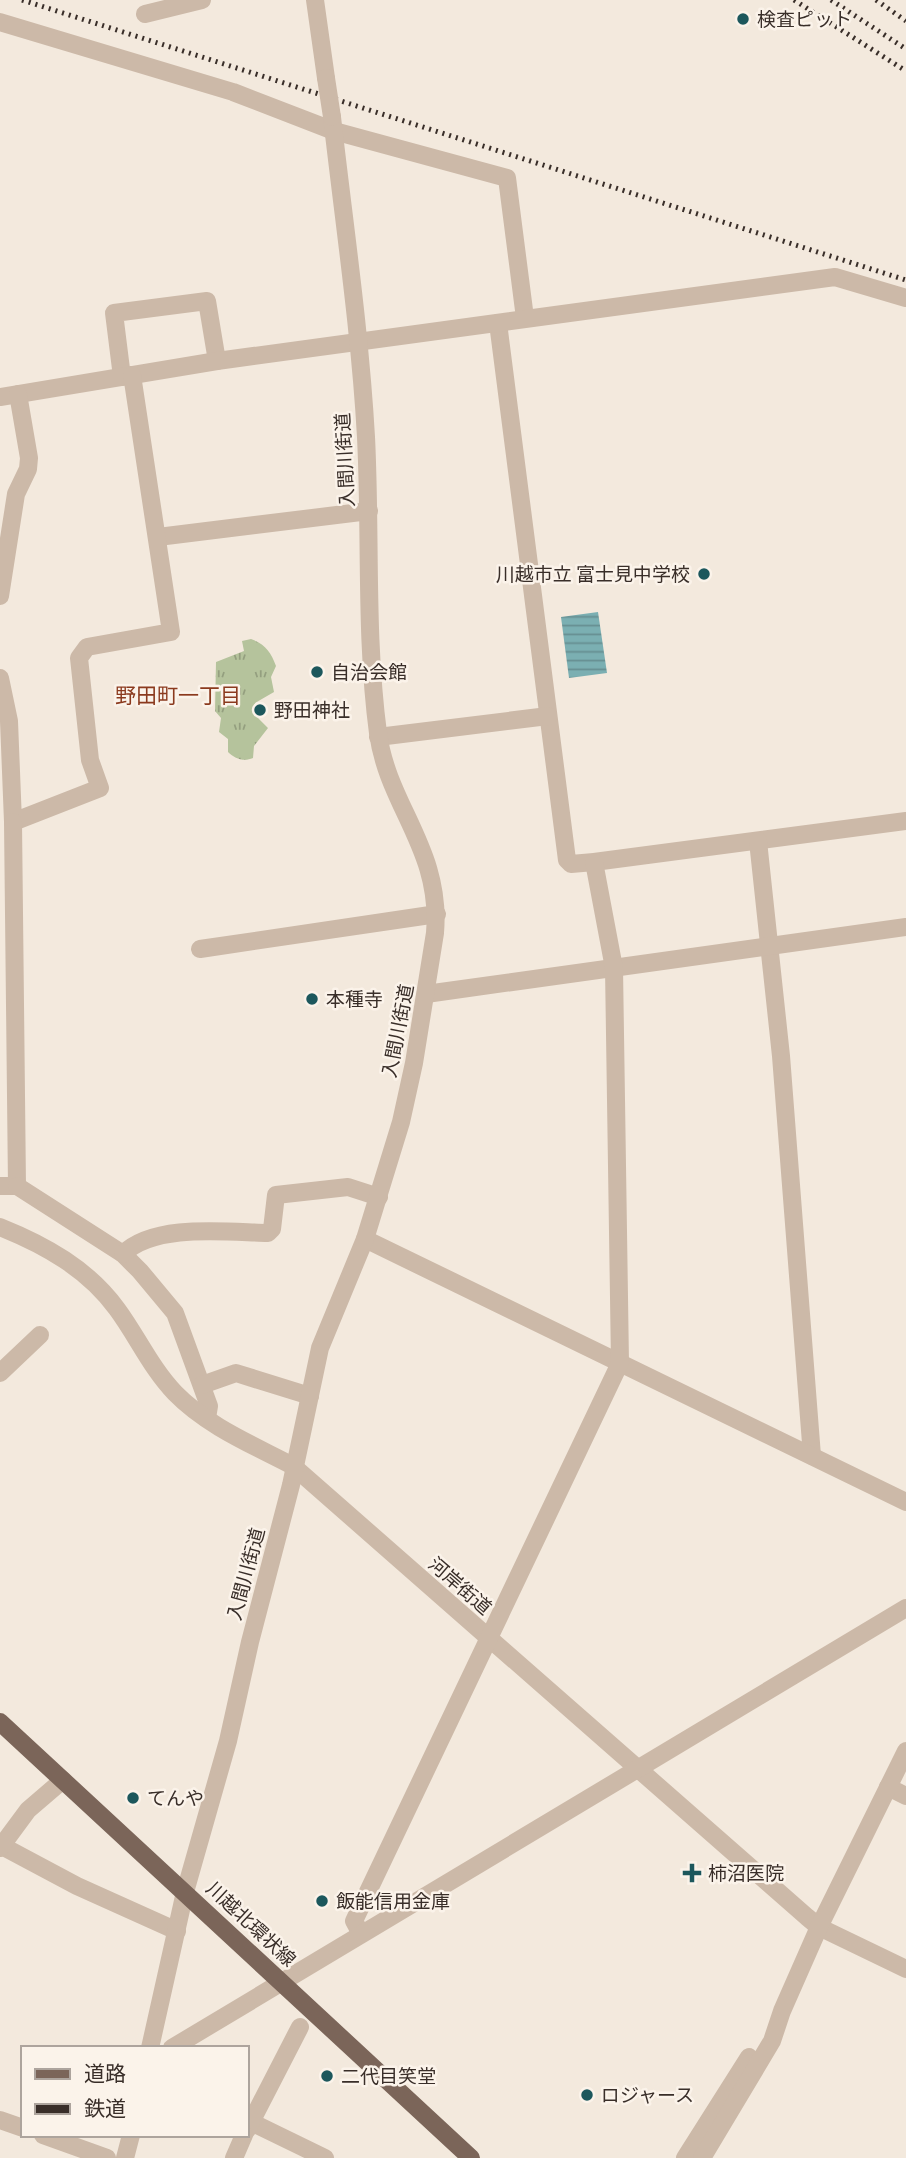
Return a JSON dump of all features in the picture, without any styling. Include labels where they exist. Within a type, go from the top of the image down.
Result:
[{"type":"main road","name":"川越北環状線","points":[[0,1722],[471,2158]]},
{"type":"street","points":[[145,14],[202,0]]},
{"type":"street","name":"入間川街道","points":[[150,2046],[185,1892],[228,1741],[320,1348],[365,1239],[403,1111],[426,994],[436,914],[430,869],[389,775],[378,737],[371,680],[369,511],[358,342],[333,124],[315,0]]},
{"type":"street","points":[[0,22],[507,178],[525,318]]},
{"type":"street","points":[[0,397],[217,361],[835,276],[906,298]]},
{"type":"street","points":[[13,822],[100,788],[90,760],[79,658],[87,648],[171,632],[158,537],[114,313],[207,301],[217,361]]},
{"type":"street","points":[[498,323],[567,860],[571,864],[594,862],[906,821]]},
{"type":"street","points":[[0,596],[16,494],[29,458],[18,394]]},
{"type":"street","points":[[158,537],[369,511]]},
{"type":"street","points":[[0,682],[9,721],[13,822],[9,1186],[123,1254],[175,1313],[209,1406],[207,1418]]},
{"type":"street","points":[[378,737],[548,716]]},
{"type":"street","points":[[758,841],[771,945],[812,1456]]},
{"type":"street","points":[[361,1934],[354,1921],[620,1363],[614,968],[594,862]]},
{"type":"street","points":[[200,949],[436,914]]},
{"type":"street","points":[[426,994],[906,927]]},
{"type":"street","points":[[123,1254],[131,1246],[152,1236],[268,1233],[272,1229],[276,1195],[348,1187],[379,1197]]},
{"type":"street","name":"河岸街道","points":[[0,1227],[37,1242],[93,1281],[116,1307],[145,1354],[175,1394],[223,1430],[293,1466],[819,1927],[906,1969]]},
{"type":"street","points":[[365,1239],[906,1502]]},
{"type":"street","points":[[0,1374],[40,1335]]},
{"type":"street","points":[[202,1385],[236,1373],[310,1396]]},
{"type":"street","points":[[175,2046],[906,1608]]},
{"type":"street","points":[[716,2158],[772,2041],[782,2011],[819,1927],[906,1751]]},
{"type":"street","points":[[63,1780],[28,1810],[1,1847],[77,1886],[177,1931]]},
{"type":"street","points":[[888,1787],[906,1796]]},
{"type":"street","points":[[685,2158],[782,2011]]},
{"type":"street","points":[[248,2125],[300,2027]]},
{"type":"street","points":[[702,2158],[772,2041]]},
{"type":"street","points":[[0,2120],[21,2127]]},
{"type":"street","points":[[248,2127],[325,2158]]},
{"type":"street","points":[[49,2137],[107,2158]]},
{"type":"street","points":[[125,2158],[130,2137]]},
{"type":"street","points":[[234,2158],[243,2137]]},
{"type":"green space","points":[[251,639],[267,649],[276,666],[271,677],[274,692],[255,703],[257,717],[268,728],[254,746],[253,758],[243,760],[228,752],[228,739],[219,732],[221,718],[215,711],[216,662],[244,651],[242,641]]},
{"type":"water","points":[[598,612],[607,673],[569,678],[561,617]]},
{"type":"railway","points":[[22,0],[906,280]]},
{"type":"railway","points":[[794,0],[906,71]]},
{"type":"railway","points":[[831,0],[906,49]]},
{"type":"railway","points":[[876,0],[906,21]]},
{"type":"place","name":"検査ピット","points":[[743,19]]},
{"type":"place","name":"川越市立 富士見中学校","points":[[704,574]]},
{"type":"place","name":"自治会館","points":[[317,672]]},
{"type":"place","name":"野田神社","points":[[260,710]]},
{"type":"place","name":"本種寺","points":[[312,999]]},
{"type":"place","name":"てんや","points":[[133,1798]]},
{"type":"place","name":"柿沼医院","points":[[692,1873]]},
{"type":"place","name":"飯能信用金庫","points":[[322,1901]]},
{"type":"place","name":"二代目笑堂","points":[[327,2076]]},
{"type":"place","name":"ロジャース","points":[[587,2095]]},
{"type":"district","name":"野田町一丁目","points":[[178,696]]}]
